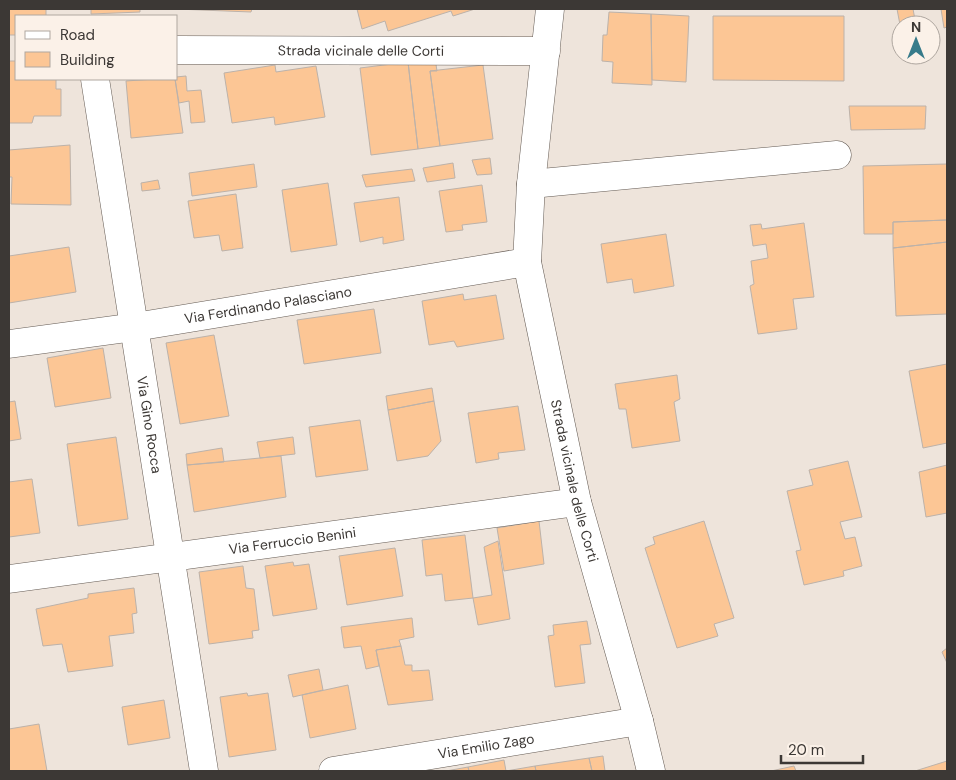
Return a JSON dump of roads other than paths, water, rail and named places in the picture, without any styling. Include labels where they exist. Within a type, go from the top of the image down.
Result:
[{"type":"street","name":"Strada vicinale delle Corti","points":[[550,9],[531,184],[527,262],[577,502],[651,771]]},
{"type":"street","name":"Strada vicinale delle Corti","points":[[178,50],[546,51]]},
{"type":"street","name":"Via Gino Rocca","points":[[95,80],[204,771]]},
{"type":"street","points":[[531,184],[837,155]]},
{"type":"street","name":"Via Ferdinando Palasciano","points":[[9,344],[135,327],[527,262]]},
{"type":"street","name":"Via Ferruccio Benini","points":[[9,579],[577,502]]},
{"type":"street","name":"Via Emilio Zago","points":[[333,771],[639,722]]}]
